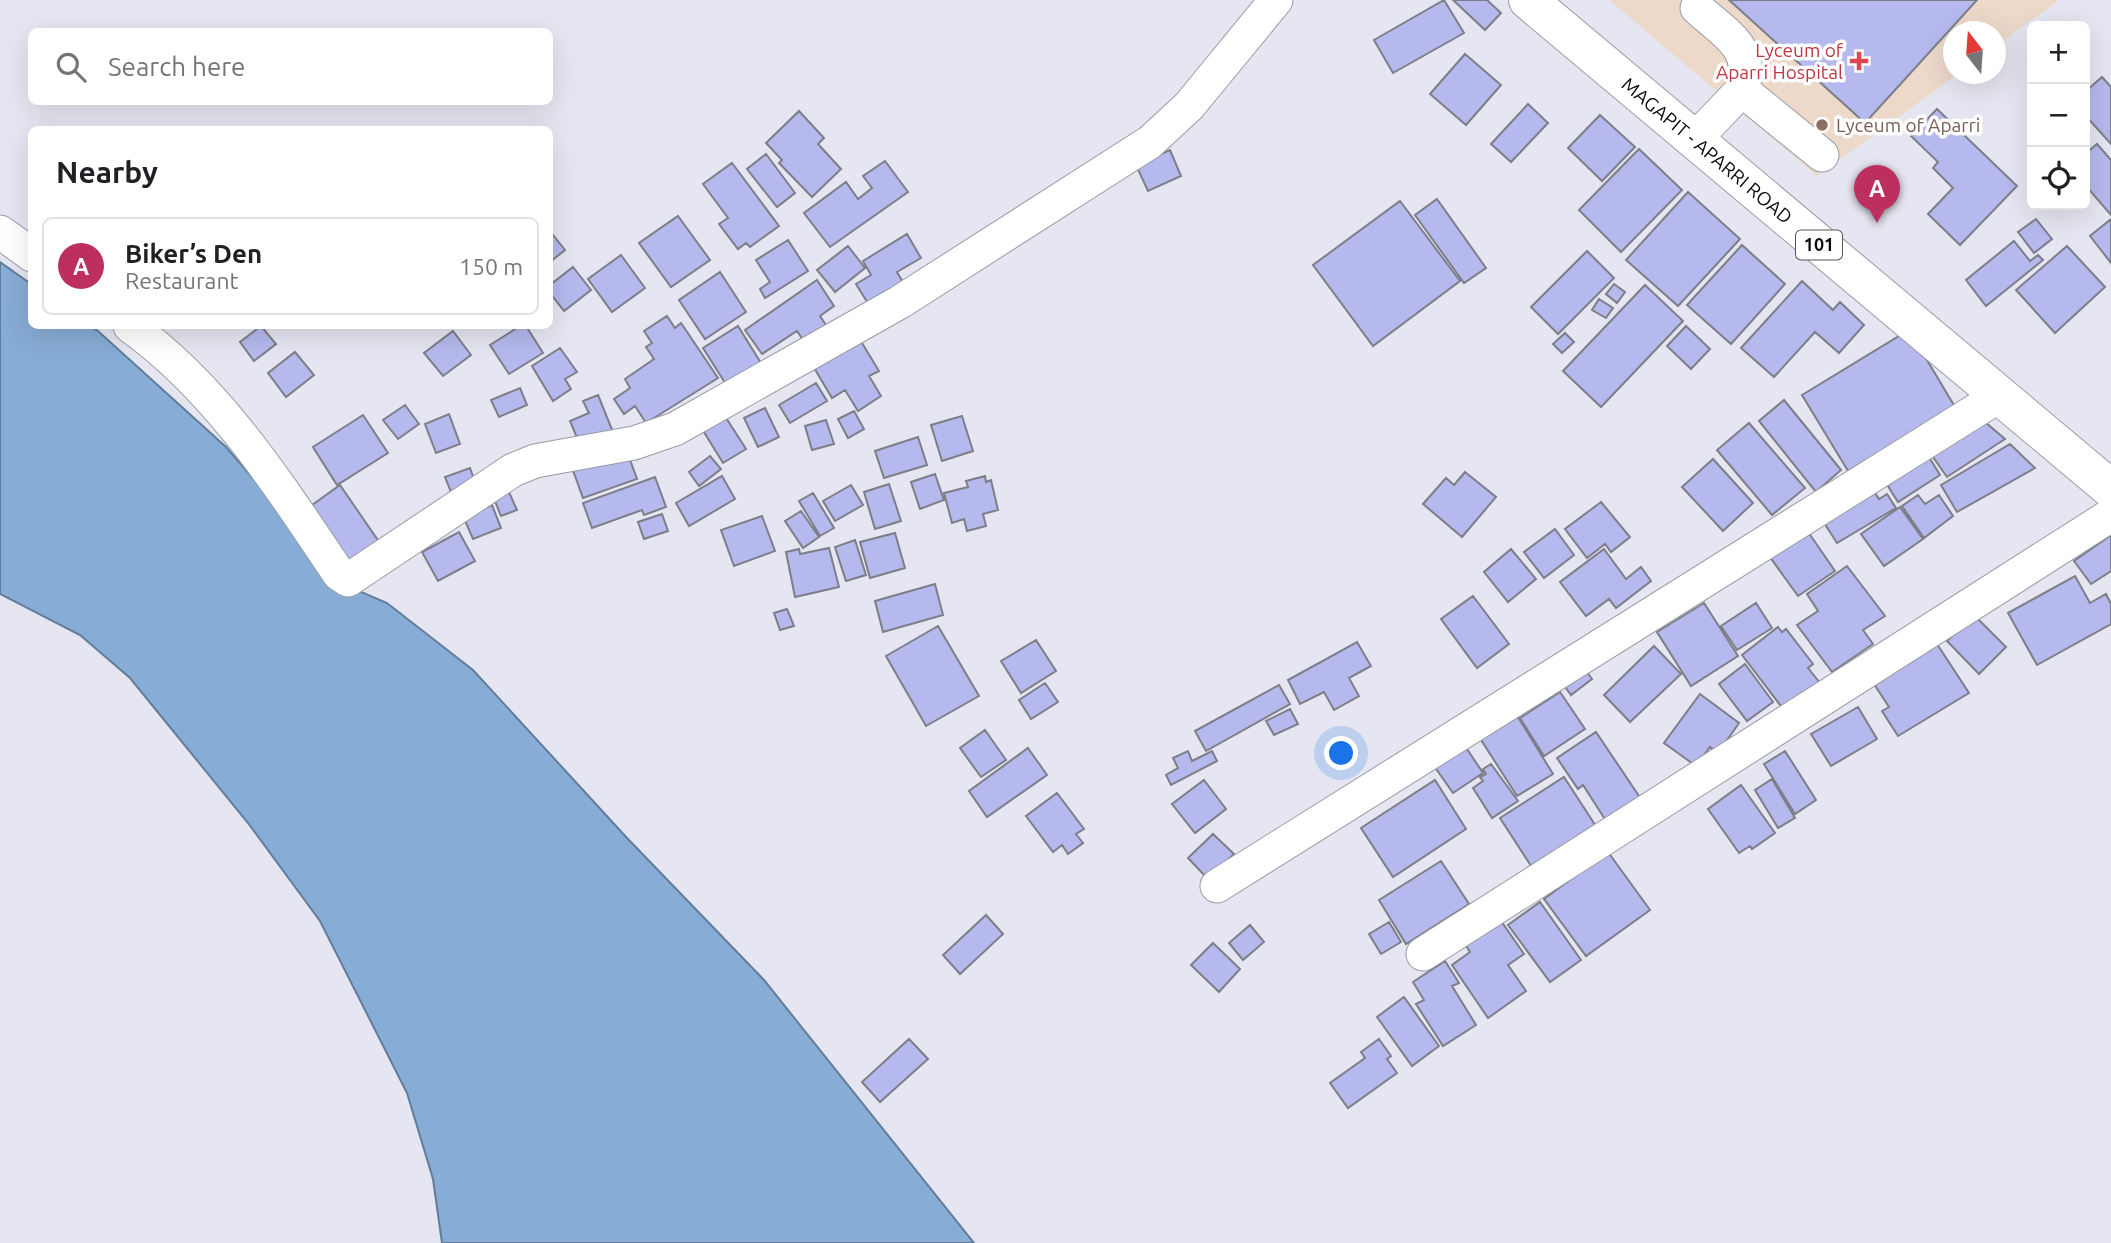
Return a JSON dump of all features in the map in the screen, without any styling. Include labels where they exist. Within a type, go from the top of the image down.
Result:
[{"type":"main road","name":"MAGAPIT - APARRI ROAD","points":[[1528,0],[2111,489]]},
{"type":"street","points":[[134,329],[177,361],[273,476],[339,574],[348,580],[513,470],[535,461],[634,443],[675,429],[900,302],[1150,142],[1189,106],[1276,0]]},
{"type":"street","points":[[1694,140],[1742,90],[1747,61],[1741,50],[1697,8]]},
{"type":"street","points":[[1742,90],[1822,155]]},
{"type":"street","points":[[0,232],[28,252]]},
{"type":"street","points":[[1217,886],[1999,396]]},
{"type":"street","points":[[1423,954],[2111,515]]},
{"type":"shaded area","name":"Lyceum of Aparri","points":[[1609,0],[2059,0],[2006,39],[2006,21],[1943,21],[1944,84],[1817,176]]},
{"type":"water","points":[[0,262],[28,282],[28,329],[98,331],[226,447],[345,585],[387,603],[473,670],[627,838],[764,980],[974,1243],[442,1243],[433,1179],[407,1093],[320,921],[248,823],[130,678],[80,635],[0,594]]},
{"type":"building","points":[[1444,0],[1464,33],[1393,73],[1374,40]]},
{"type":"building","points":[[1453,0],[1487,0],[1501,13],[1485,30]]},
{"type":"building","name":"Lyceum of Aparri Hospital","points":[[1729,0],[1977,0],[1958,21],[1943,21],[1943,37],[1865,123]]},
{"type":"building","points":[[1465,54],[1501,85],[1466,125],[1430,94]]},
{"type":"building","points":[[2102,77],[2111,87],[2111,144],[2090,121],[2090,88]]},
{"type":"building","points":[[1528,104],[1548,123],[1511,162],[1491,144]]},
{"type":"building","points":[[1937,109],[2017,186],[1960,245],[1928,214],[1953,188],[1933,168],[1938,162],[1911,136]]},
{"type":"building","points":[[799,111],[824,138],[818,144],[841,169],[812,197],[779,163],[782,160],[766,143]]},
{"type":"building","points":[[1600,115],[1635,147],[1602,181],[1568,148]]},
{"type":"building","points":[[2097,144],[2111,160],[2111,215],[2090,191],[2090,150]]},
{"type":"building","points":[[1639,149],[1682,190],[1621,252],[1579,210]]},
{"type":"building","points":[[1170,150],[1181,176],[1148,191],[1136,165]]},
{"type":"building","points":[[766,154],[795,193],[777,207],[747,169]]},
{"type":"building","points":[[885,161],[908,192],[830,247],[804,213],[846,182],[858,199],[872,188],[863,176]]},
{"type":"building","points":[[732,163],[779,226],[750,247],[746,243],[738,249],[719,224],[728,218],[703,184]]},
{"type":"building","points":[[1688,192],[1740,239],[1678,306],[1626,260]]},
{"type":"building","points":[[1437,199],[1486,268],[1464,283],[1415,215]]},
{"type":"building","points":[[1400,201],[1460,281],[1373,346],[1313,265]]},
{"type":"building","points":[[678,216],[710,260],[671,287],[639,243]]},
{"type":"building","points":[[2036,219],[2052,239],[2034,253],[2018,232]]},
{"type":"building","points":[[2111,219],[2111,263],[2090,236]]},
{"type":"building","points":[[907,234],[921,258],[897,272],[904,284],[869,305],[856,284],[871,275],[863,261]]},
{"type":"building","points":[[553,235],[565,250],[553,260]]},
{"type":"building","points":[[788,240],[808,271],[765,298],[760,289],[770,282],[756,260]]},
{"type":"building","points":[[2014,241],[2030,261],[2038,255],[2043,260],[1986,306],[1966,280]]},
{"type":"building","points":[[1742,245],[1785,284],[1731,344],[1687,305]]},
{"type":"building","points":[[848,246],[865,268],[835,292],[817,270]]},
{"type":"building","points":[[2067,246],[2105,287],[2055,333],[2016,290]]},
{"type":"building","points":[[1587,251],[1614,278],[1558,334],[1531,307]]},
{"type":"building","points":[[621,255],[645,288],[612,312],[588,279]]},
{"type":"building","points":[[573,267],[591,290],[564,311],[553,297],[553,283]]},
{"type":"building","points":[[720,272],[746,312],[705,339],[679,300]]},
{"type":"building","points":[[817,280],[834,306],[820,316],[828,328],[805,343],[797,331],[762,354],[745,330]]},
{"type":"building","points":[[1802,281],[1833,310],[1840,302],[1864,325],[1839,353],[1815,332],[1774,377],[1741,348]]},
{"type":"building","points":[[1614,284],[1625,292],[1617,303],[1606,294]]},
{"type":"building","points":[[1645,285],[1683,321],[1601,407],[1563,371]]},
{"type":"building","points":[[1599,299],[1613,308],[1606,318],[1592,310]]},
{"type":"building","points":[[667,316],[675,328],[681,323],[718,378],[646,423],[635,406],[624,414],[614,399],[630,388],[625,379],[654,359],[646,347],[652,343],[644,331]]},
{"type":"building","points":[[738,326],[764,368],[729,389],[703,348]]},
{"type":"building","points":[[1686,326],[1710,349],[1691,369],[1667,346]]},
{"type":"building","points":[[257,329],[264,329],[276,344],[254,361],[240,342]]},
{"type":"building","points":[[515,329],[528,329],[543,353],[509,374],[490,345]]},
{"type":"building","points":[[1909,330],[1955,407],[1848,471],[1802,395]]},
{"type":"building","points":[[453,331],[471,355],[443,376],[424,353]]},
{"type":"building","points":[[1565,333],[1574,342],[1562,353],[1553,344]]},
{"type":"building","points":[[859,338],[879,371],[869,376],[881,396],[858,411],[845,390],[832,398],[813,366]]},
{"type":"building","points":[[560,348],[577,372],[565,379],[571,389],[553,401],[532,366]]},
{"type":"building","points":[[295,352],[314,375],[286,397],[268,373]]},
{"type":"building","points":[[816,383],[827,401],[790,423],[779,405]]},
{"type":"building","points":[[520,388],[527,405],[499,417],[491,400]]},
{"type":"building","points":[[598,395],[613,432],[580,445],[570,421],[589,413],[583,401]]},
{"type":"building","points":[[1784,400],[1841,470],[1816,492],[1759,421]]},
{"type":"building","points":[[405,405],[419,424],[398,439],[383,420]]},
{"type":"building","points":[[765,408],[779,437],[758,447],[744,418]]},
{"type":"building","points":[[721,410],[746,449],[723,463],[699,424]]},
{"type":"building","points":[[854,411],[864,429],[848,438],[838,419]]},
{"type":"building","points":[[449,414],[460,444],[436,453],[425,424]]},
{"type":"building","points":[[363,415],[388,453],[337,485],[313,447]]},
{"type":"building","points":[[962,416],[973,451],[942,461],[931,425]]},
{"type":"building","points":[[1979,417],[2005,439],[1947,477],[1928,450]]},
{"type":"building","points":[[826,420],[834,444],[812,450],[805,426]]},
{"type":"building","points":[[1749,423],[1805,488],[1772,515],[1717,450]]},
{"type":"building","points":[[918,437],[927,465],[884,478],[875,451]]},
{"type":"building","points":[[2010,444],[2035,468],[1957,512],[1941,485]]},
{"type":"building","points":[[1924,449],[1940,475],[1898,502],[1881,475]]},
{"type":"building","points":[[710,456],[721,469],[699,486],[689,472]]},
{"type":"building","points":[[629,457],[637,479],[583,498],[571,465]]},
{"type":"building","points":[[1713,459],[1753,503],[1723,531],[1682,487]]},
{"type":"building","points":[[470,468],[477,488],[453,497],[445,477]]},
{"type":"building","points":[[1465,472],[1496,497],[1462,537],[1423,504],[1446,478],[1454,485]]},
{"type":"building","points":[[935,474],[944,500],[920,509],[911,482]]},
{"type":"building","points":[[722,476],[735,499],[689,526],[676,503]]},
{"type":"building","points":[[985,476],[986,482],[991,480],[998,510],[983,514],[986,526],[967,531],[964,519],[952,523],[944,493],[968,487],[966,481]]},
{"type":"building","points":[[655,477],[666,507],[644,515],[642,510],[592,528],[583,503]]},
{"type":"building","points":[[1869,483],[1879,499],[1887,494],[1896,508],[1837,543],[1819,515]]},
{"type":"building","points":[[889,484],[901,521],[875,529],[864,492]]},
{"type":"building","points":[[340,485],[386,552],[347,579],[301,513]]},
{"type":"building","points":[[851,485],[863,505],[835,521],[823,501]]},
{"type":"building","points":[[508,490],[517,510],[501,516],[493,496]]},
{"type":"building","points":[[813,493],[834,528],[820,536],[799,501]]},
{"type":"building","points":[[1918,495],[1925,504],[1939,495],[1953,516],[1924,538],[1902,506]]},
{"type":"building","points":[[1601,502],[1630,537],[1611,552],[1605,544],[1587,558],[1565,529]]},
{"type":"building","points":[[492,505],[501,528],[473,539],[463,516]]},
{"type":"building","points":[[1900,507],[1923,539],[1884,566],[1861,534]]},
{"type":"building","points":[[801,511],[819,537],[803,548],[785,521]]},
{"type":"building","points":[[662,514],[668,531],[644,539],[638,522]]},
{"type":"building","points":[[762,516],[775,551],[734,566],[721,530]]},
{"type":"building","points":[[1804,526],[1835,571],[1798,596],[1767,553]]},
{"type":"building","points":[[1555,529],[1574,555],[1544,578],[1524,552]]},
{"type":"building","points":[[459,532],[475,561],[438,581],[422,552]]},
{"type":"building","points":[[895,533],[905,568],[870,578],[860,542]]},
{"type":"building","points":[[2111,535],[2111,571],[2091,584],[2074,561]]},
{"type":"building","points":[[855,540],[866,575],[846,581],[835,547]]},
{"type":"building","points":[[829,548],[839,587],[795,597],[786,552],[799,549],[800,554]]},
{"type":"building","points":[[1511,549],[1536,579],[1508,602],[1484,572]]},
{"type":"building","points":[[1604,549],[1626,579],[1641,567],[1651,581],[1616,608],[1609,599],[1586,616],[1560,582]]},
{"type":"building","points":[[1847,566],[1885,616],[1863,630],[1873,644],[1832,672],[1797,625],[1818,611],[1807,594]]},
{"type":"building","points":[[2075,576],[2090,603],[2106,594],[2111,604],[2111,624],[2037,665],[2008,613]]},
{"type":"building","points":[[935,584],[943,615],[883,632],[875,601]]},
{"type":"building","points":[[1473,596],[1509,644],[1477,668],[1441,619]]},
{"type":"building","points":[[1704,603],[1738,656],[1691,686],[1657,632]]},
{"type":"building","points":[[1756,603],[1772,628],[1737,650],[1721,626]]},
{"type":"building","points":[[787,609],[794,626],[780,630],[774,613]]},
{"type":"building","points":[[1974,615],[2006,647],[1979,674],[1947,641]]},
{"type":"building","points":[[938,626],[979,696],[926,726],[886,656]]},
{"type":"building","points":[[1778,627],[1782,632],[1786,629],[1813,664],[1808,668],[1820,683],[1784,710],[1742,655]]},
{"type":"building","points":[[1036,640],[1056,671],[1021,693],[1001,661]]},
{"type":"building","points":[[1357,642],[1371,666],[1349,678],[1359,696],[1334,710],[1324,692],[1300,704],[1288,680]]},
{"type":"building","points":[[1937,644],[1969,693],[1898,736],[1882,711],[1889,707],[1874,684]]},
{"type":"building","points":[[1654,646],[1681,674],[1630,722],[1604,695]]},
{"type":"building","points":[[1581,664],[1592,679],[1571,695],[1560,680]]},
{"type":"building","points":[[1745,664],[1773,702],[1747,721],[1719,684]]},
{"type":"building","points":[[1045,683],[1058,702],[1031,719],[1019,700]]},
{"type":"building","points":[[1279,685],[1290,704],[1206,751],[1195,731]]},
{"type":"building","points":[[1560,692],[1585,729],[1544,756],[1520,718]]},
{"type":"building","points":[[1700,694],[1739,723],[1718,753],[1710,747],[1696,766],[1664,743]]},
{"type":"building","points":[[1858,707],[1877,739],[1831,766],[1811,734]]},
{"type":"building","points":[[1290,709],[1298,724],[1274,735],[1266,721]]},
{"type":"building","points":[[1513,709],[1553,774],[1517,796],[1476,732]]},
{"type":"building","points":[[985,730],[1006,760],[981,777],[960,748]]},
{"type":"building","points":[[1596,732],[1643,802],[1608,824],[1583,785],[1578,789],[1557,758]]},
{"type":"building","points":[[1463,743],[1483,773],[1453,793],[1432,763]]},
{"type":"building","points":[[1028,748],[1047,775],[987,817],[969,791]]},
{"type":"building","points":[[1188,751],[1192,761],[1212,751],[1217,761],[1171,785],[1166,775],[1178,768],[1173,758]]},
{"type":"building","points":[[1785,751],[1816,800],[1795,814],[1764,764]]},
{"type":"building","points":[[1491,764],[1518,801],[1492,818],[1473,788],[1483,781],[1480,777],[1486,774],[1483,769]]},
{"type":"building","points":[[1564,777],[1599,831],[1535,872],[1500,818]]},
{"type":"building","points":[[1772,779],[1795,818],[1778,828],[1755,790]]},
{"type":"building","points":[[1204,780],[1226,809],[1195,833],[1172,804]]},
{"type":"building","points":[[1435,780],[1466,829],[1393,877],[1361,828]]},
{"type":"building","points":[[1741,785],[1775,833],[1752,849],[1750,846],[1739,853],[1708,809]]},
{"type":"building","points":[[1057,793],[1084,829],[1076,834],[1083,843],[1068,854],[1062,845],[1053,852],[1026,816]]},
{"type":"building","points":[[1213,834],[1234,854],[1208,879],[1188,858]]},
{"type":"building","points":[[1608,852],[1650,910],[1586,956],[1544,899]]},
{"type":"building","points":[[1441,861],[1469,904],[1406,944],[1379,900]]},
{"type":"building","points":[[1540,902],[1581,960],[1550,982],[1508,925]]},
{"type":"building","points":[[986,915],[1003,934],[960,974],[943,955]]},
{"type":"building","points":[[1499,918],[1524,954],[1508,965],[1526,991],[1488,1018],[1452,965],[1470,952],[1463,941]]},
{"type":"building","points":[[1389,922],[1401,942],[1381,954],[1369,934]]},
{"type":"building","points":[[1250,925],[1264,942],[1243,960],[1229,943]]},
{"type":"building","points":[[1213,943],[1240,969],[1219,992],[1191,965]]},
{"type":"building","points":[[1445,961],[1459,983],[1452,986],[1476,1025],[1443,1046],[1416,1004],[1424,1000],[1413,982]]},
{"type":"building","points":[[1404,997],[1439,1046],[1412,1066],[1377,1017]]},
{"type":"building","points":[[909,1039],[928,1059],[880,1102],[862,1082]]},
{"type":"building","points":[[1379,1039],[1391,1056],[1387,1059],[1397,1073],[1348,1108],[1330,1083],[1365,1058],[1361,1052]]},
{"type":"place","name":"Lyceum of Aparri Hospital","points":[[1859,61]]},
{"type":"place","name":"Lyceum of Aparri","points":[[1822,125]]},
{"type":"place","name":"Biker’s Den","points":[[1877,223]]}]
